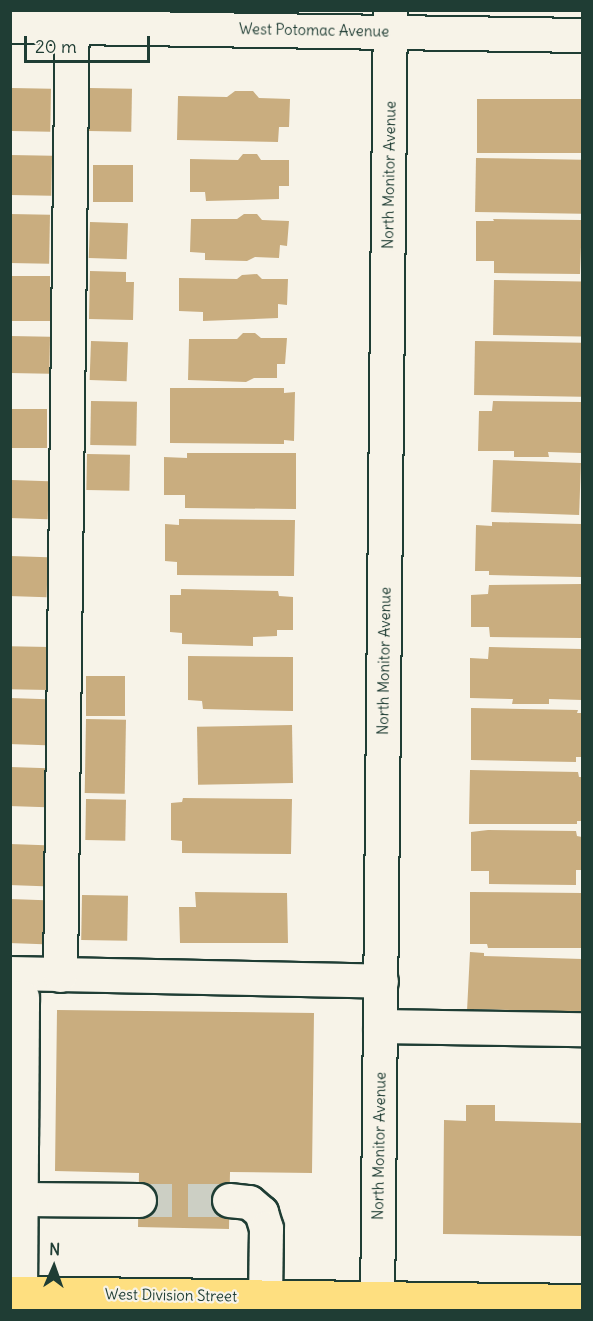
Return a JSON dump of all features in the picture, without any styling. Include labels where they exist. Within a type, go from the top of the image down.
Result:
[{"type":"main road","name":"West Division Street","points":[[15,1293],[59,1302],[265,1297],[378,1305],[582,1301]]},
{"type":"street","name":"West Potomac Avenue","points":[[10,26],[71,19],[390,21],[582,35]]},
{"type":"street","points":[[60,975],[71,19]]},
{"type":"street","name":"North Monitor Avenue","points":[[378,1305],[390,21]]},
{"type":"street","points":[[15,1293],[21,1199],[16,985],[60,975],[381,981]]},
{"type":"street","points":[[380,1026],[582,1029]]},
{"type":"street","points":[[21,1199],[139,1200]]},
{"type":"street","points":[[229,1200],[249,1202],[261,1212],[267,1227],[265,1297]]},
{"type":"building","points":[[12,88],[51,89],[50,132],[11,131]]},
{"type":"building","points":[[89,88],[132,89],[131,132],[88,131]]},
{"type":"building","points":[[235,91],[253,91],[259,98],[290,99],[289,127],[279,127],[278,142],[177,140],[178,96],[227,97]]},
{"type":"building","points":[[477,99],[582,99],[582,153],[477,153]]},
{"type":"building","points":[[243,154],[257,154],[261,160],[289,160],[289,186],[279,186],[279,199],[206,201],[205,192],[190,192],[190,159],[238,160]]},
{"type":"building","points":[[10,155],[52,156],[51,196],[10,195]]},
{"type":"building","points":[[476,158],[582,160],[581,214],[475,212]]},
{"type":"building","points":[[93,165],[133,165],[133,202],[93,202]]},
{"type":"building","points":[[10,214],[50,215],[49,264],[10,263]]},
{"type":"building","points":[[244,214],[257,214],[262,220],[289,221],[287,246],[280,245],[279,258],[255,257],[247,261],[205,260],[205,253],[190,252],[191,219],[237,219]]},
{"type":"building","points":[[493,219],[582,220],[580,274],[494,273],[494,261],[476,261],[476,221],[494,221]]},
{"type":"building","points":[[90,222],[128,223],[127,259],[89,258]]},
{"type":"building","points":[[90,271],[126,272],[126,282],[134,282],[133,320],[89,319]]},
{"type":"building","points":[[257,274],[262,279],[288,279],[287,305],[278,304],[278,318],[203,321],[203,312],[179,311],[179,278],[237,279],[242,275]]},
{"type":"building","points":[[10,276],[50,276],[50,321],[10,321]]},
{"type":"building","points":[[494,280],[582,282],[581,337],[493,335]]},
{"type":"building","points":[[243,333],[255,333],[261,338],[287,338],[285,364],[277,364],[277,378],[254,378],[246,382],[188,380],[189,339],[237,339]]},
{"type":"building","points":[[10,336],[50,337],[49,374],[10,373]]},
{"type":"building","points":[[91,341],[128,342],[127,381],[90,380]]},
{"type":"building","points":[[475,341],[582,343],[581,397],[474,395]]},
{"type":"building","points":[[170,388],[284,388],[284,393],[295,392],[294,441],[284,440],[284,444],[170,443]]},
{"type":"building","points":[[91,401],[137,402],[136,446],[90,445]]},
{"type":"building","points":[[493,401],[582,402],[582,453],[548,452],[549,457],[514,457],[514,451],[478,451],[479,411],[492,411]]},
{"type":"building","points":[[10,409],[47,409],[47,448],[10,448]]},
{"type":"building","points":[[187,453],[296,453],[296,509],[185,508],[185,495],[164,495],[164,457],[187,458]]},
{"type":"building","points":[[87,454],[130,455],[129,491],[86,490]]},
{"type":"building","points":[[493,460],[581,463],[579,515],[491,512]]},
{"type":"building","points":[[11,480],[49,481],[48,519],[10,518]]},
{"type":"building","points":[[179,519],[295,520],[294,576],[177,575],[177,562],[165,561],[165,524],[179,525]]},
{"type":"building","points":[[492,522],[582,524],[582,577],[489,575],[489,571],[475,571],[476,525],[492,526]]},
{"type":"building","points":[[10,556],[48,557],[47,597],[10,596]]},
{"type":"building","points":[[582,584],[581,638],[490,637],[489,627],[471,627],[471,595],[488,594],[489,585]]},
{"type":"building","points":[[181,589],[278,591],[279,596],[293,597],[293,630],[277,630],[277,636],[253,637],[253,646],[182,644],[182,633],[170,632],[170,595],[181,595]]},
{"type":"building","points":[[10,646],[49,647],[48,690],[10,689]]},
{"type":"building","points":[[489,647],[582,649],[582,700],[549,699],[549,704],[512,704],[513,699],[470,698],[470,658],[488,659]]},
{"type":"building","points":[[188,656],[293,657],[293,711],[203,709],[202,701],[188,700]]},
{"type":"building","points":[[86,676],[125,676],[125,716],[86,716]]},
{"type":"building","points":[[10,698],[47,699],[45,745],[10,744]]},
{"type":"building","points":[[471,708],[578,710],[577,713],[582,713],[582,757],[576,757],[576,762],[471,760]]},
{"type":"building","points":[[86,719],[126,720],[125,794],[85,793]]},
{"type":"building","points":[[292,725],[293,783],[198,785],[197,727]]},
{"type":"building","points":[[10,767],[48,768],[47,807],[10,806]]},
{"type":"building","points":[[470,770],[578,772],[579,777],[582,777],[582,821],[577,821],[577,824],[469,824]]},
{"type":"building","points":[[183,798],[292,799],[291,854],[182,853],[182,841],[171,840],[171,803],[182,802]]},
{"type":"building","points":[[86,799],[126,800],[125,841],[85,840]]},
{"type":"building","points":[[488,830],[576,831],[577,836],[582,837],[582,870],[576,870],[576,885],[489,884],[489,871],[471,871],[471,832]]},
{"type":"building","points":[[10,844],[45,845],[44,886],[10,885]]},
{"type":"building","points":[[195,892],[287,893],[288,943],[180,943],[179,907],[196,907]]},
{"type":"building","points":[[470,892],[582,893],[582,948],[488,948],[487,944],[470,944]]},
{"type":"building","points":[[82,895],[128,896],[127,941],[81,940]]},
{"type":"building","points":[[10,899],[45,900],[43,944],[10,943]]},
{"type":"building","points":[[470,952],[484,953],[484,956],[582,959],[582,1012],[474,1009],[474,1012],[467,1011]]},
{"type":"building","points":[[57,1010],[314,1013],[312,1173],[230,1172],[229,1229],[138,1227],[139,1173],[55,1171]]},
{"type":"building","points":[[466,1105],[495,1105],[495,1121],[582,1123],[582,1236],[443,1234],[444,1120],[466,1121]]},
{"type":"tunnel","points":[[139,1200],[229,1200]]}]
